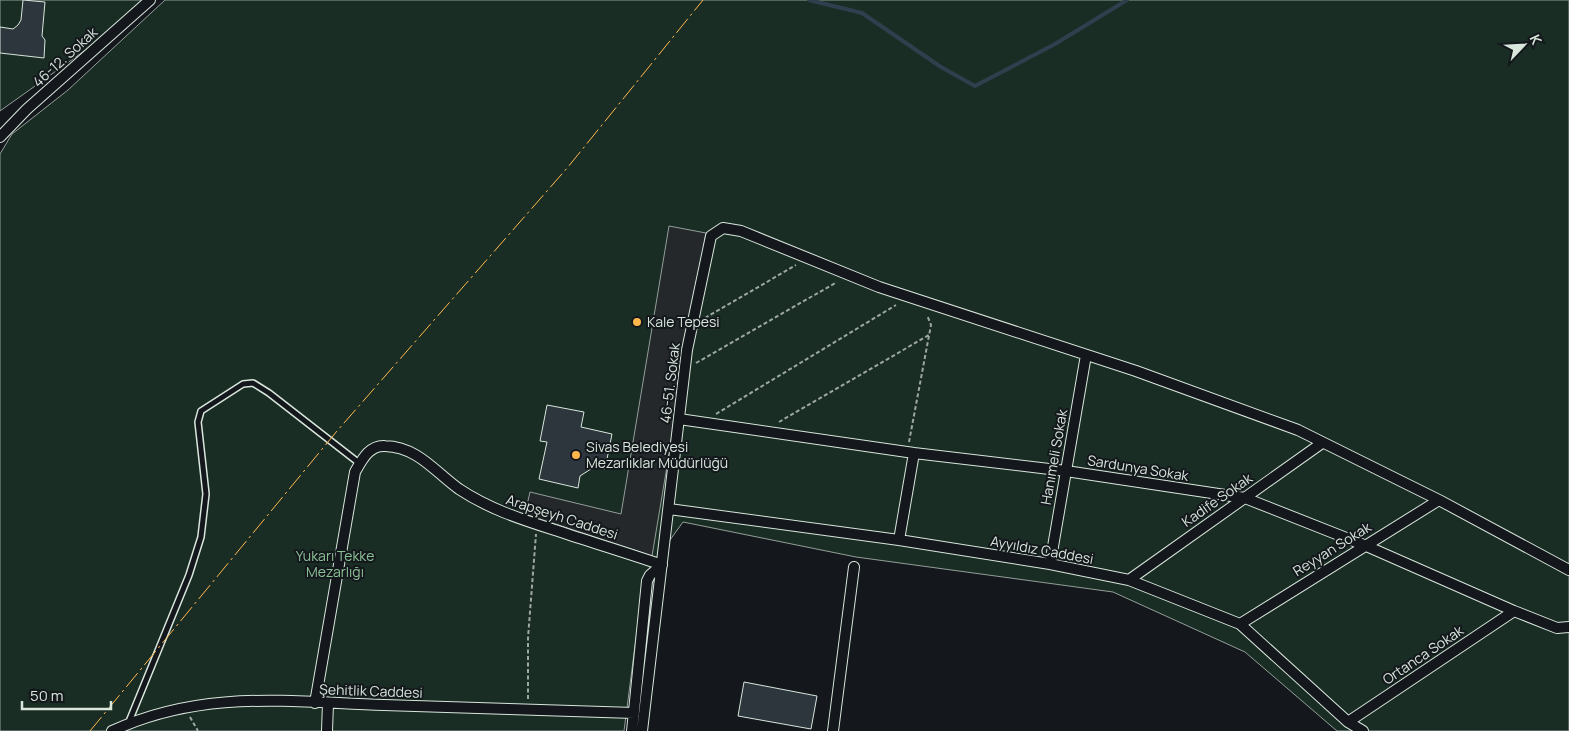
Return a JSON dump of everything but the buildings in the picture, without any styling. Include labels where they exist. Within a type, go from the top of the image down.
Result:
[{"type":"street","name":"46-12. Sokak","points":[[0,137],[27,109],[150,0]]},
{"type":"street","name":"46-51. Sokak","points":[[642,731],[685,368],[711,236],[718,230],[733,228],[807,259]]},
{"type":"street","points":[[807,259],[914,299],[1086,355],[1298,430],[1440,500],[1569,570]]},
{"type":"street","name":"Hanımeli Sokak","points":[[1050,564],[1086,355]]},
{"type":"street","name":"Sardunya Sokak","points":[[679,419],[911,452],[1066,471],[1245,498],[1364,545],[1514,611],[1557,628],[1569,627]]},
{"type":"street","name":"Kadife Sokak","points":[[1129,580],[1322,443]]},
{"type":"street","name":"Arapşeyh Caddesi","points":[[315,703],[355,472],[365,455],[374,448],[384,446],[411,452],[434,467],[458,488],[500,512],[662,565]]},
{"type":"street","points":[[900,540],[911,452]]},
{"type":"street","name":"Reyyan Sokak","points":[[1240,624],[1364,545],[1440,500]]},
{"type":"street","name":"Ayyıldız Caddesi","points":[[669,509],[900,540],[1050,564],[1129,580],[1240,624],[1348,722],[1364,731]]},
{"type":"street","points":[[632,731],[647,581],[650,575],[662,565]]},
{"type":"street","points":[[833,731],[854,567]]},
{"type":"street","name":"Ortanca Sokak","points":[[1348,722],[1514,611]]},
{"type":"street","name":"Şehitlik Caddesi","points":[[112,731],[183,706],[256,699],[528,711],[634,713]]},
{"type":"street","points":[[327,731],[328,703]]},
{"type":"lane","points":[[128,724],[189,575],[201,537],[206,494],[198,422],[201,411],[243,384],[253,383],[269,392],[360,464]]},
{"type":"path","points":[[692,326],[807,259]]},
{"type":"path","points":[[685,368],[848,275]]},
{"type":"path","points":[[702,422],[914,299],[930,320],[911,452]]},
{"type":"path","points":[[764,431],[929,335]]},
{"type":"path","points":[[528,711],[528,638],[537,524]]},
{"type":"green space","points":[[0,0],[145,0],[108,34],[0,111]]},
{"type":"green space","name":"Yukarı Tekke Mezarlığı","points":[[165,0],[1569,0],[1569,731],[1337,731],[1245,652],[1113,592],[856,557],[683,522],[644,576],[624,731],[0,731],[0,154],[12,134],[68,90]]},
{"type":"shaded area","points":[[669,226],[706,233],[652,556],[525,514],[530,492],[621,514]]},
{"type":"waterway","points":[[809,0],[862,13],[941,67],[975,86],[1055,44],[1127,0]]},
{"type":"power","points":[[90,731],[337,431],[568,167],[703,0]]},
{"type":"place","name":"Kale Tepesi","points":[[637,322]]},
{"type":"place","name":"Sivas Belediyesi Mezarlıklar Müdürlüğü","points":[[576,455]]}]
